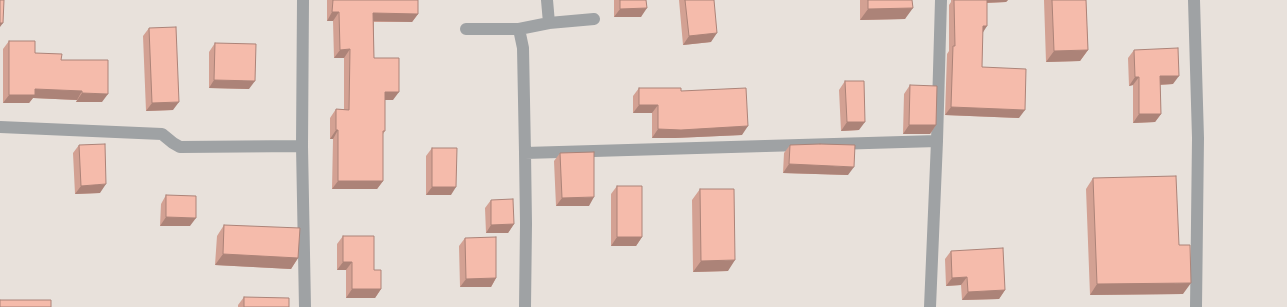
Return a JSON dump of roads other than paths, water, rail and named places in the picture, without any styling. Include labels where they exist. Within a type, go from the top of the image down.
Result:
[{"type":"street","points":[[303,0],[302,146],[305,307]]},
{"type":"street","points":[[547,0],[549,23]]},
{"type":"street","points":[[930,307],[941,0]]},
{"type":"street","points":[[1194,0],[1198,138],[1196,307]]},
{"type":"street","points":[[466,29],[519,29],[549,23],[594,19]]},
{"type":"street","points":[[519,29],[522,48],[525,153],[525,307]]},
{"type":"street","points":[[0,127],[162,134],[180,147],[302,146]]},
{"type":"street","points":[[525,153],[937,141]]}]
